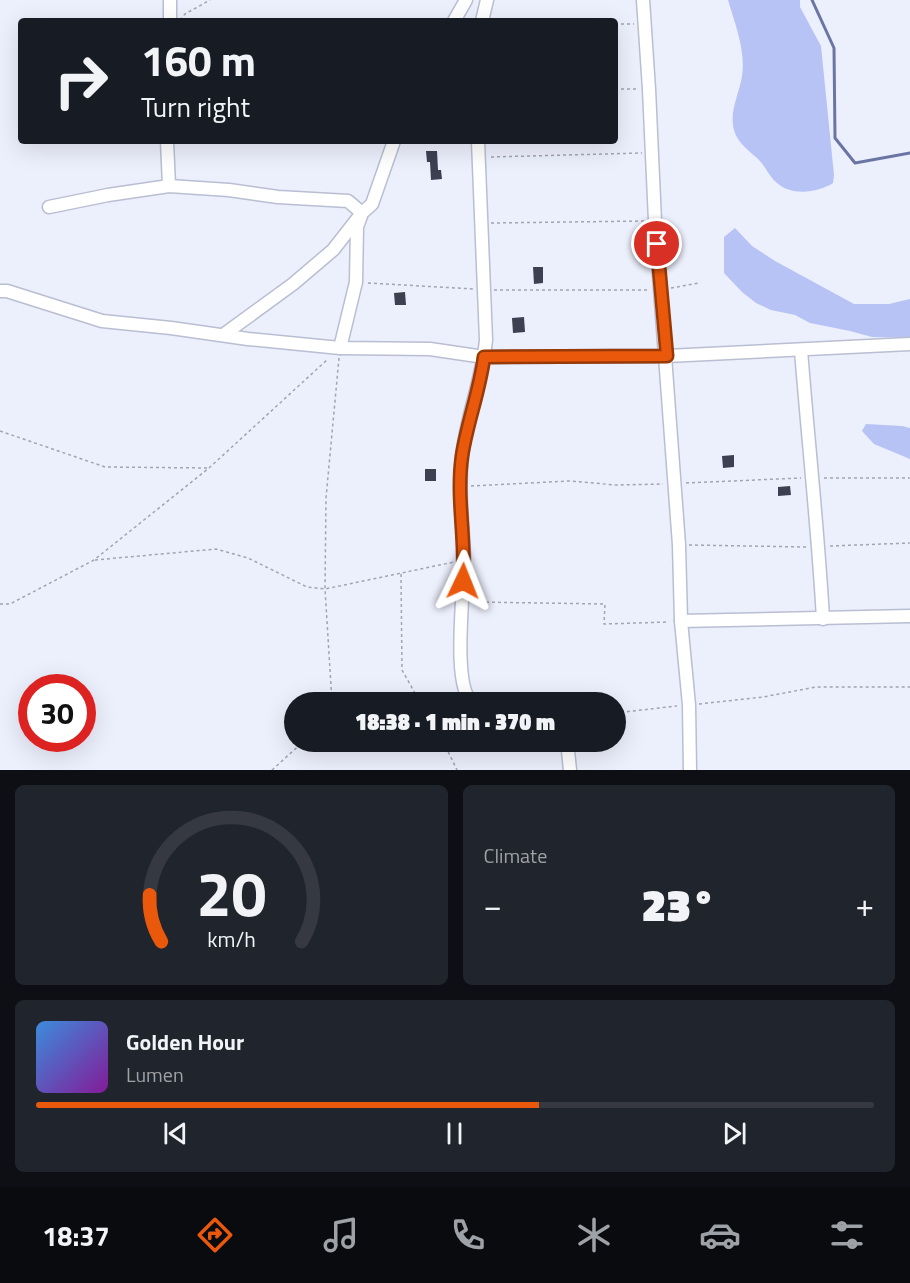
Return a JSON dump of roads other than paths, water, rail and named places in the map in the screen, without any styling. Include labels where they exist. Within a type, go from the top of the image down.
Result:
[{"type":"street","points":[[170,0],[170,18]]},
{"type":"street","points":[[456,18],[466,0]]},
{"type":"street","points":[[483,18],[487,0]]},
{"type":"street","points":[[642,0],[655,221],[667,356],[679,545],[681,621],[689,705],[690,770]]},
{"type":"street","points":[[167,144],[169,186]]},
{"type":"street","points":[[223,335],[293,284],[333,250],[362,213],[372,204],[393,144]]},
{"type":"street","points":[[466,692],[462,680],[461,602],[465,560],[460,509],[462,456],[486,340],[478,144]]},
{"type":"street","points":[[50,207],[169,186],[229,190],[278,197],[348,201],[362,213]]},
{"type":"street","points":[[340,348],[356,282],[357,227],[362,213]]},
{"type":"street","points":[[0,291],[7,291],[102,321],[340,348],[430,349],[484,357],[667,356],[910,344]]},
{"type":"street","points":[[801,350],[819,547],[823,619]]},
{"type":"street","points":[[681,621],[910,616]]},
{"type":"street","points":[[568,752],[570,770]]},
{"type":"waterway","points":[[812,0],[834,48],[835,138],[855,163],[910,153]]}]
